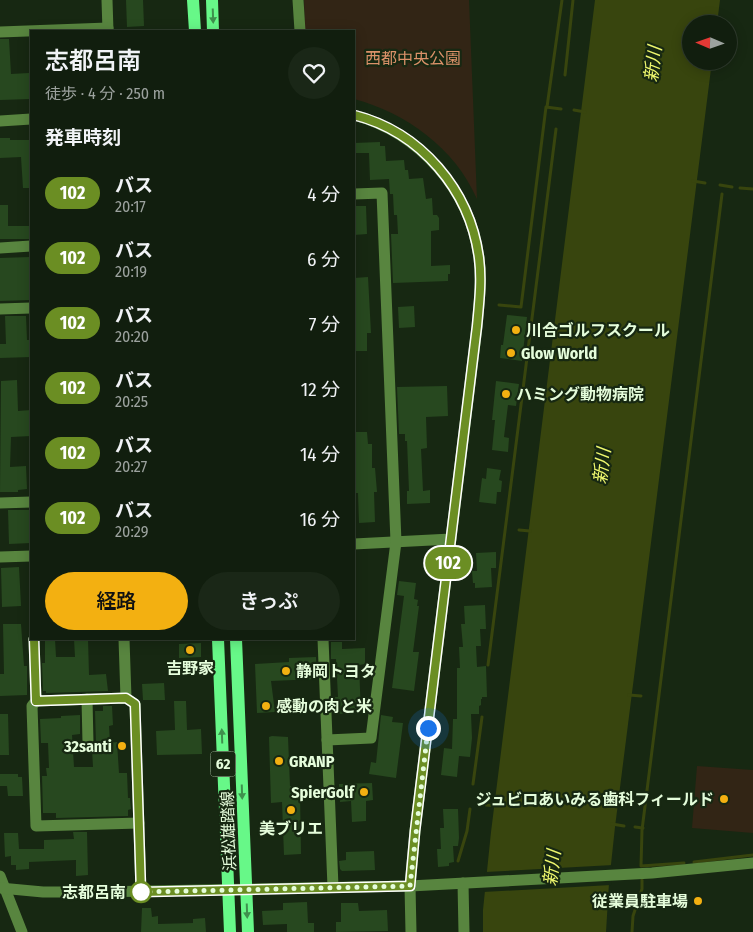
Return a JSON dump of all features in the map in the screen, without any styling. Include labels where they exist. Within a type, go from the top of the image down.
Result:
[{"type":"main road","points":[[194,0],[195,30]]},
{"type":"main road","points":[[212,0],[213,30]]},
{"type":"main road","name":"浜松雄踏線","points":[[218,640],[230,932]]},
{"type":"main road","name":"浜松雄踏線","points":[[236,640],[248,932]]},
{"type":"street","points":[[106,0],[108,30]]},
{"type":"street","points":[[298,0],[300,30]]},
{"type":"street","points":[[0,32],[30,31]]},
{"type":"street","points":[[355,115],[375,122],[402,136],[425,154],[446,176],[461,201],[473,229],[480,275],[480,294],[415,831],[410,886],[411,932]]},
{"type":"street","points":[[0,121],[30,120]]},
{"type":"street","points":[[327,740],[371,738],[396,542],[382,193],[355,194]]},
{"type":"street","points":[[0,248],[30,246]]},
{"type":"street","points":[[0,309],[30,308]]},
{"type":"street","points":[[0,503],[30,502]]},
{"type":"street","points":[[355,544],[451,539]]},
{"type":"street","points":[[0,557],[30,556]]},
{"type":"street","points":[[34,640],[36,701],[32,706],[36,826],[139,823]]},
{"type":"street","points":[[124,640],[126,698]]},
{"type":"street","points":[[323,640],[332,887]]},
{"type":"street","points":[[36,701],[126,698],[135,704],[141,892]]},
{"type":"street","points":[[87,699],[88,743]]},
{"type":"street","points":[[2,889],[67,892],[141,892],[410,886],[695,869],[753,863]]},
{"type":"street","points":[[0,876],[2,889],[22,932]]},
{"type":"street","points":[[464,932],[469,882]]},
{"type":"green space","name":"西都中央公園","points":[[304,0],[469,0],[477,199],[468,181],[456,164],[427,135],[392,113],[355,99],[355,30],[305,30]]},
{"type":"green space","name":"ジュビロあいみる歯科フィールド","points":[[697,766],[753,770],[753,833],[692,828]]},
{"type":"water","name":"新川","points":[[595,0],[720,0],[718,15],[682,15],[682,70],[711,70],[615,827],[606,932],[483,932],[483,910],[491,832]]},
{"type":"pier","points":[[613,865],[611,885],[483,892],[485,872]]},
{"type":"building","points":[[126,0],[143,0],[144,26],[127,27]]},
{"type":"building","points":[[0,39],[9,39],[11,74],[29,73],[30,99],[0,100]]},
{"type":"building","points":[[0,138],[30,140],[30,188],[23,188],[21,157],[0,158]]},
{"type":"building","points":[[380,142],[380,146],[385,146],[386,161],[404,160],[405,170],[408,170],[409,179],[423,178],[426,199],[432,198],[433,215],[437,215],[439,218],[439,230],[431,231],[431,266],[450,265],[448,281],[393,283],[391,234],[398,234],[397,215],[394,215],[393,194],[390,194],[389,179],[370,180],[369,153],[355,153],[355,143]]},
{"type":"building","points":[[0,205],[8,205],[8,226],[29,226],[30,239],[0,239]]},
{"type":"building","points":[[355,206],[366,206],[367,234],[355,235]]},
{"type":"building","points":[[30,257],[30,300],[0,301],[0,258]]},
{"type":"building","points":[[368,277],[371,333],[367,333],[367,351],[355,351],[355,278]]},
{"type":"building","points":[[414,306],[415,327],[399,328],[398,307]]},
{"type":"building","points":[[507,315],[527,317],[522,361],[500,358]]},
{"type":"building","points":[[5,316],[26,316],[27,340],[30,340],[30,357],[0,358],[0,344],[6,344]]},
{"type":"building","points":[[17,380],[18,411],[30,410],[30,436],[11,437],[10,467],[26,466],[27,489],[18,490],[18,492],[0,492],[1,381]]},
{"type":"building","points":[[496,381],[519,384],[516,406],[508,405],[504,437],[509,438],[508,452],[492,450],[495,420],[492,420]]},
{"type":"building","points":[[447,386],[448,416],[426,417],[427,448],[421,449],[423,491],[430,490],[430,503],[407,504],[407,491],[409,491],[407,441],[405,441],[405,434],[399,434],[397,387]]},
{"type":"building","points":[[355,432],[367,432],[368,444],[372,444],[372,468],[375,468],[377,492],[374,492],[375,522],[359,523],[358,493],[356,493]]},
{"type":"building","points":[[487,468],[501,470],[499,480],[502,481],[501,492],[497,492],[496,504],[479,502],[482,478],[486,479]]},
{"type":"building","points":[[8,510],[30,510],[30,543],[9,544]]},
{"type":"building","points":[[496,552],[496,568],[491,568],[492,587],[475,588],[472,571],[477,571],[476,553]]},
{"type":"building","points":[[19,567],[21,606],[2,607],[1,568]]},
{"type":"building","points":[[399,581],[416,583],[414,599],[418,600],[417,606],[419,606],[413,652],[419,652],[414,691],[392,688],[404,596],[397,595]]},
{"type":"building","points":[[485,605],[486,629],[480,629],[481,646],[476,646],[477,667],[486,666],[487,697],[482,697],[481,699],[479,714],[471,714],[472,738],[470,757],[459,756],[457,777],[441,775],[444,748],[452,749],[453,719],[457,719],[457,668],[460,668],[459,647],[463,647],[461,624],[465,624],[464,606]]},
{"type":"building","points":[[3,624],[21,624],[24,666],[27,666],[27,695],[0,696],[0,674],[4,674]]},
{"type":"building","points":[[45,640],[55,640],[56,657],[75,657],[74,640],[88,640],[89,675],[106,674],[108,691],[46,693],[46,691],[43,691],[42,663],[45,663]]},
{"type":"building","points":[[331,642],[342,642],[342,649],[365,648],[365,664],[359,665],[361,713],[334,714],[334,697],[338,697],[336,659],[331,659]]},
{"type":"building","name":"吉野家","points":[[201,643],[201,657],[179,658],[179,644]]},
{"type":"building","name":"静岡トヨタ","points":[[316,657],[317,679],[271,681],[275,712],[257,713],[255,664],[289,662],[289,658]]},
{"type":"building","points":[[164,683],[165,700],[143,700],[142,684]]},
{"type":"building","points":[[174,701],[186,701],[187,730],[201,729],[202,754],[157,755],[156,731],[175,730]]},
{"type":"building","points":[[103,706],[112,706],[113,725],[109,726],[110,743],[117,742],[119,773],[127,773],[128,798],[130,798],[131,809],[128,810],[128,816],[56,818],[56,813],[43,813],[42,776],[47,776],[46,768],[49,768],[48,743],[41,743],[40,719],[80,715],[80,734],[72,735],[74,767],[93,767],[92,749],[96,743],[95,711],[103,711]]},
{"type":"building","points":[[0,714],[8,714],[9,755],[0,755]]},
{"type":"building","points":[[381,715],[393,717],[392,722],[403,723],[396,778],[369,774],[371,762],[376,763]]},
{"type":"building","points":[[269,737],[288,737],[290,786],[297,786],[297,793],[300,793],[301,854],[284,855],[282,802],[271,803]]},
{"type":"building","points":[[0,774],[18,774],[18,777],[22,777],[23,796],[8,796],[7,786],[0,786]]},
{"type":"building","points":[[372,783],[373,800],[366,801],[366,821],[352,822],[351,801],[340,802],[339,784]]},
{"type":"building","points":[[443,809],[458,809],[459,838],[458,846],[453,846],[454,862],[449,863],[449,866],[438,867],[437,849],[441,849],[440,828],[444,828]]},
{"type":"building","points":[[73,832],[87,832],[88,875],[76,876],[76,860],[29,862],[29,869],[16,870],[16,865],[11,865],[11,856],[5,857],[4,833],[18,833],[19,849],[44,849],[44,840],[74,839]]},
{"type":"building","points":[[374,851],[375,870],[342,871],[340,869],[339,861],[346,860],[346,852]]},
{"type":"building","points":[[307,902],[308,923],[314,923],[314,932],[287,932],[287,924],[263,925],[262,911],[283,910],[283,903]]},
{"type":"building","points":[[341,903],[358,903],[359,911],[387,910],[388,931],[336,932],[336,922],[341,922]]},
{"type":"building","points":[[142,908],[151,908],[152,917],[158,916],[158,932],[141,932]]},
{"type":"building","points":[[205,918],[206,932],[158,932],[158,924],[193,923],[193,919]]},
{"type":"waterway","points":[[547,107],[562,0]]},
{"type":"waterway","points":[[565,75],[573,0]]},
{"type":"waterway","points":[[499,305],[521,307],[546,107],[561,109]]},
{"type":"waterway","points":[[574,110],[585,112]]},
{"type":"waterway","points":[[488,665],[556,129]]},
{"type":"waterway","points":[[693,181],[705,183]]},
{"type":"waterway","points":[[720,185],[732,187]]},
{"type":"waterway","points":[[740,188],[753,189]]},
{"type":"waterway","points":[[684,863],[641,866],[642,830],[722,194]]},
{"type":"waterway","points":[[519,530],[530,531]]},
{"type":"waterway","points":[[629,695],[641,696]]},
{"type":"waterway","points":[[473,784],[482,717]]},
{"type":"waterway","points":[[486,805],[497,806]]},
{"type":"waterway","points":[[458,861],[467,831],[470,809]]},
{"type":"waterway","points":[[612,824],[624,826]]},
{"type":"waterway","points":[[635,827],[643,828]]},
{"type":"waterway","points":[[694,862],[753,855]]},
{"type":"waterway","points":[[632,932],[633,916],[642,889],[642,880]]},
{"type":"bus line","name":"102","points":[[34,640],[36,701],[126,698],[135,704],[141,892],[410,886],[415,831],[477,326],[480,294],[479,259],[468,215],[446,176],[414,144],[389,128],[355,115]]},
{"type":"place","name":"川合ゴルフスクール","points":[[516,330]]},
{"type":"place","name":"Glow World","points":[[511,353]]},
{"type":"place","name":"ハミング動物病院","points":[[506,394]]},
{"type":"place","name":"吉野家","points":[[190,650]]},
{"type":"place","name":"静岡トヨタ","points":[[286,671]]},
{"type":"place","name":"感動の肉と米","points":[[266,706]]},
{"type":"place","name":"32santi","points":[[122,746]]},
{"type":"place","name":"GRANP","points":[[279,761]]},
{"type":"place","name":"SpierGolf","points":[[364,792]]},
{"type":"place","name":"ジュビロあいみる歯科フィールド","points":[[724,799]]},
{"type":"place","name":"美ブリエ","points":[[291,810]]},
{"type":"place","name":"志都呂南","points":[[141,892]]},
{"type":"place","name":"従業員駐車場","points":[[698,901]]},
{"type":"route","points":[[141,892],[410,886],[428,728]]}]
